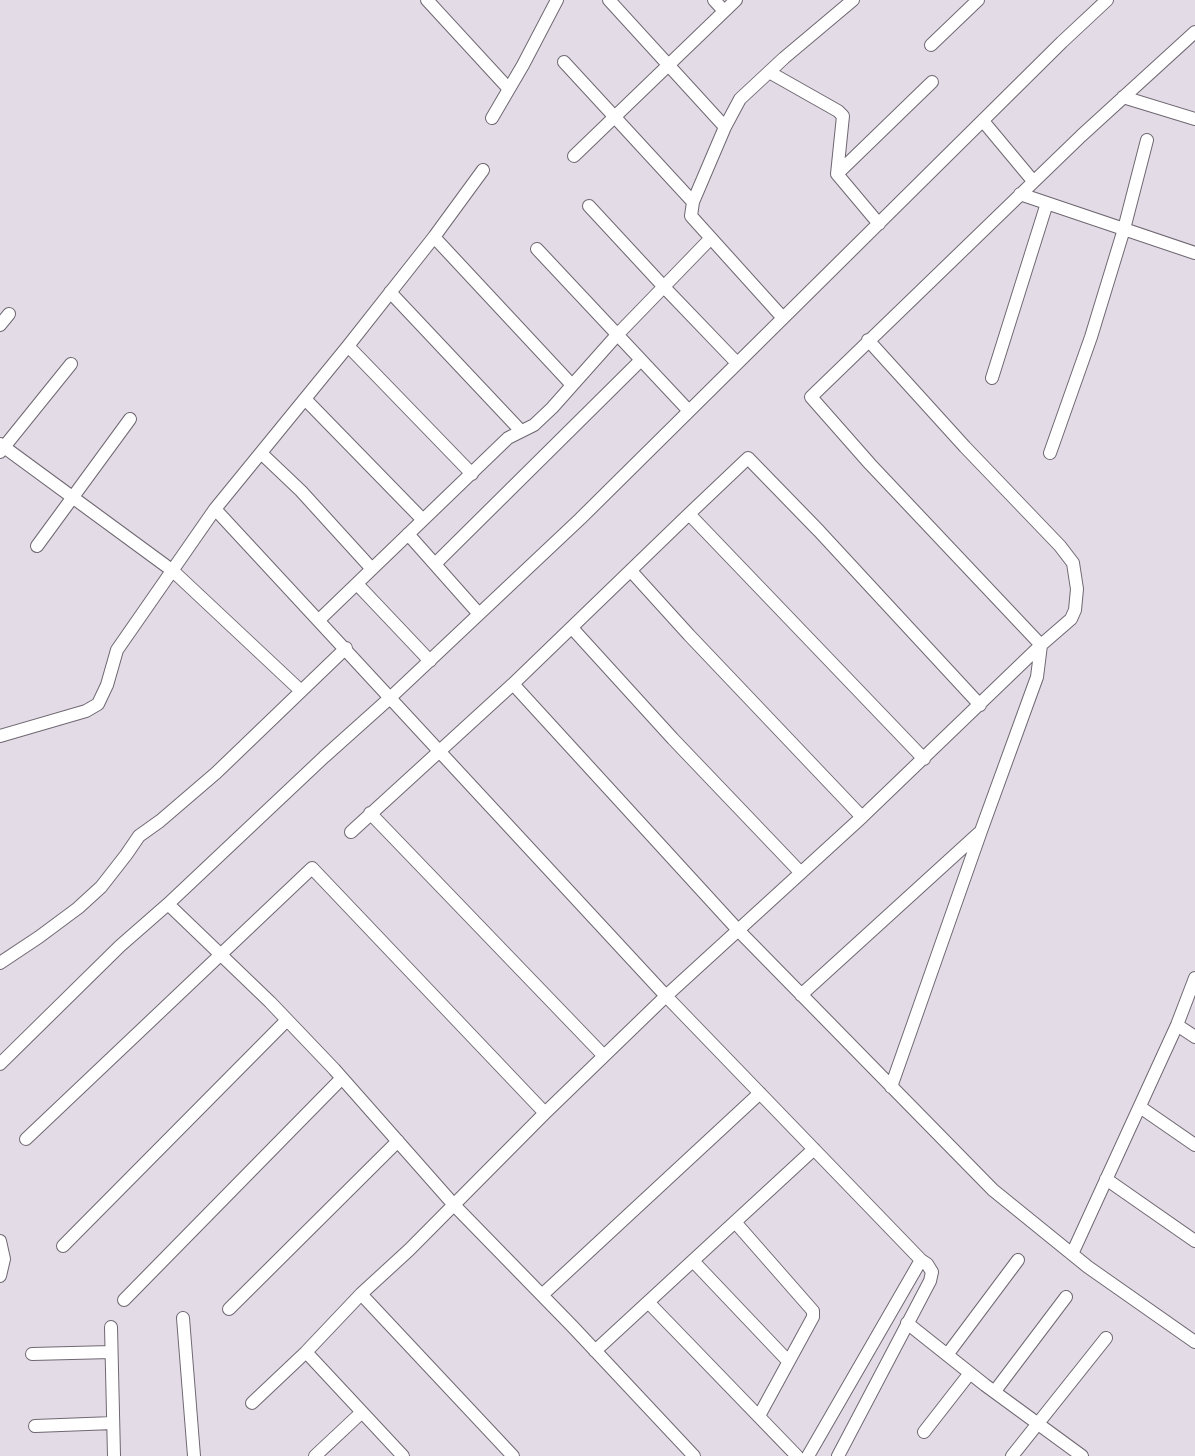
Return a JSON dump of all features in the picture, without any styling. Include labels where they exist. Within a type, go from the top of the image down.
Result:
[{"type":"street","points":[[428,0],[508,88]]},
{"type":"street","points":[[609,0],[725,127]]},
{"type":"street","points":[[714,0],[724,11]]},
{"type":"street","points":[[574,156],[736,0]]},
{"type":"street","points":[[783,318],[691,216],[693,202],[725,127],[740,99],[853,0]]},
{"type":"street","points":[[931,45],[978,0]]},
{"type":"street","points":[[0,1064],[120,946],[168,904],[324,757],[430,661],[580,519],[1107,0]]},
{"type":"street","points":[[492,118],[523,65],[556,1]]},
{"type":"street","points":[[1041,645],[870,464],[811,397],[1033,181],[1195,32]]},
{"type":"street","points":[[564,62],[693,202]]},
{"type":"street","points":[[769,72],[838,111],[843,116],[837,174],[879,224]]},
{"type":"street","points":[[837,174],[932,82]]},
{"type":"street","points":[[1123,97],[1195,119]]},
{"type":"street","points":[[983,121],[1033,181]]},
{"type":"street","points":[[1050,453],[1091,337],[1124,229],[1147,140]]},
{"type":"street","points":[[0,736],[86,711],[98,704],[107,685],[118,650],[215,509],[348,346],[483,170]]},
{"type":"street","points":[[1020,194],[1195,253]]},
{"type":"street","points":[[992,378],[1047,203]]},
{"type":"street","points":[[589,206],[737,363]]},
{"type":"street","points":[[434,236],[572,385]]},
{"type":"street","points":[[319,620],[508,438],[534,425],[552,408],[617,336],[711,238]]},
{"type":"street","points":[[537,248],[617,336],[689,411]]},
{"type":"street","points":[[390,292],[521,431]]},
{"type":"street","points":[[0,325],[9,314]]},
{"type":"street","points":[[252,1403],[666,996],[862,817],[1041,645],[1071,619],[1075,610],[1077,589],[1072,563],[1060,546],[965,447],[868,340]]},
{"type":"street","points":[[348,346],[472,474]]},
{"type":"street","points":[[435,564],[641,360]]},
{"type":"street","points":[[71,364],[1,448],[173,571],[301,691]]},
{"type":"street","points":[[305,399],[423,520]]},
{"type":"street","points":[[37,546],[130,419]]},
{"type":"street","points":[[261,453],[301,491],[372,569]]},
{"type":"street","points":[[351,832],[514,684],[748,458],[980,704]]},
{"type":"street","points":[[215,509],[346,648],[666,996],[921,1260],[927,1264],[932,1272],[930,1281],[838,1456]]},
{"type":"street","points":[[689,514],[924,759]]},
{"type":"street","points":[[408,534],[479,614]]},
{"type":"street","points":[[631,571],[689,635],[862,817]]},
{"type":"street","points":[[357,584],[430,661]]},
{"type":"street","points":[[572,628],[801,873]]},
{"type":"street","points":[[891,1087],[1037,677],[1041,645]]},
{"type":"street","points":[[0,963],[40,937],[78,908],[101,886],[139,836],[216,773],[346,648]]},
{"type":"street","points":[[514,684],[738,930],[993,1190],[1088,1267],[1195,1342]]},
{"type":"street","points":[[370,813],[604,1056]]},
{"type":"street","points":[[801,995],[981,831]]},
{"type":"street","points":[[26,1139],[312,868],[545,1113]]},
{"type":"street","points":[[168,904],[287,1020],[342,1078],[454,1205],[694,1456]]},
{"type":"street","points":[[1072,1254],[1178,1025],[1195,978]]},
{"type":"street","points":[[62,1246],[287,1020]]},
{"type":"street","points":[[1178,1025],[1195,1037]]},
{"type":"street","points":[[124,1300],[342,1078]]},
{"type":"street","points":[[542,1295],[760,1093]]},
{"type":"street","points":[[1140,1107],[1195,1145]]},
{"type":"street","points":[[229,1309],[398,1141]]},
{"type":"street","points":[[595,1351],[814,1150]]},
{"type":"street","points":[[1106,1179],[1195,1242]]},
{"type":"street","points":[[735,1222],[813,1310],[813,1317],[758,1416]]},
{"type":"street","points":[[0,1241],[4,1259],[0,1276]]},
{"type":"street","points":[[808,1456],[921,1260]]},
{"type":"street","points":[[947,1355],[1018,1260]]},
{"type":"street","points":[[693,1261],[788,1361]]},
{"type":"street","points":[[361,1294],[513,1456]]},
{"type":"street","points":[[995,1392],[1066,1297]]},
{"type":"street","points":[[648,1302],[797,1456]]},
{"type":"street","points":[[183,1318],[194,1456]]},
{"type":"street","points":[[907,1323],[995,1392],[1083,1455]]},
{"type":"street","points":[[111,1327],[114,1456]]},
{"type":"street","points":[[1012,1456],[1106,1338]]},
{"type":"street","points":[[32,1354],[111,1352]]},
{"type":"street","points":[[306,1352],[403,1456]]},
{"type":"street","points":[[924,1432],[970,1373]]},
{"type":"street","points":[[315,1456],[362,1412]]},
{"type":"street","points":[[35,1426],[113,1423]]}]
